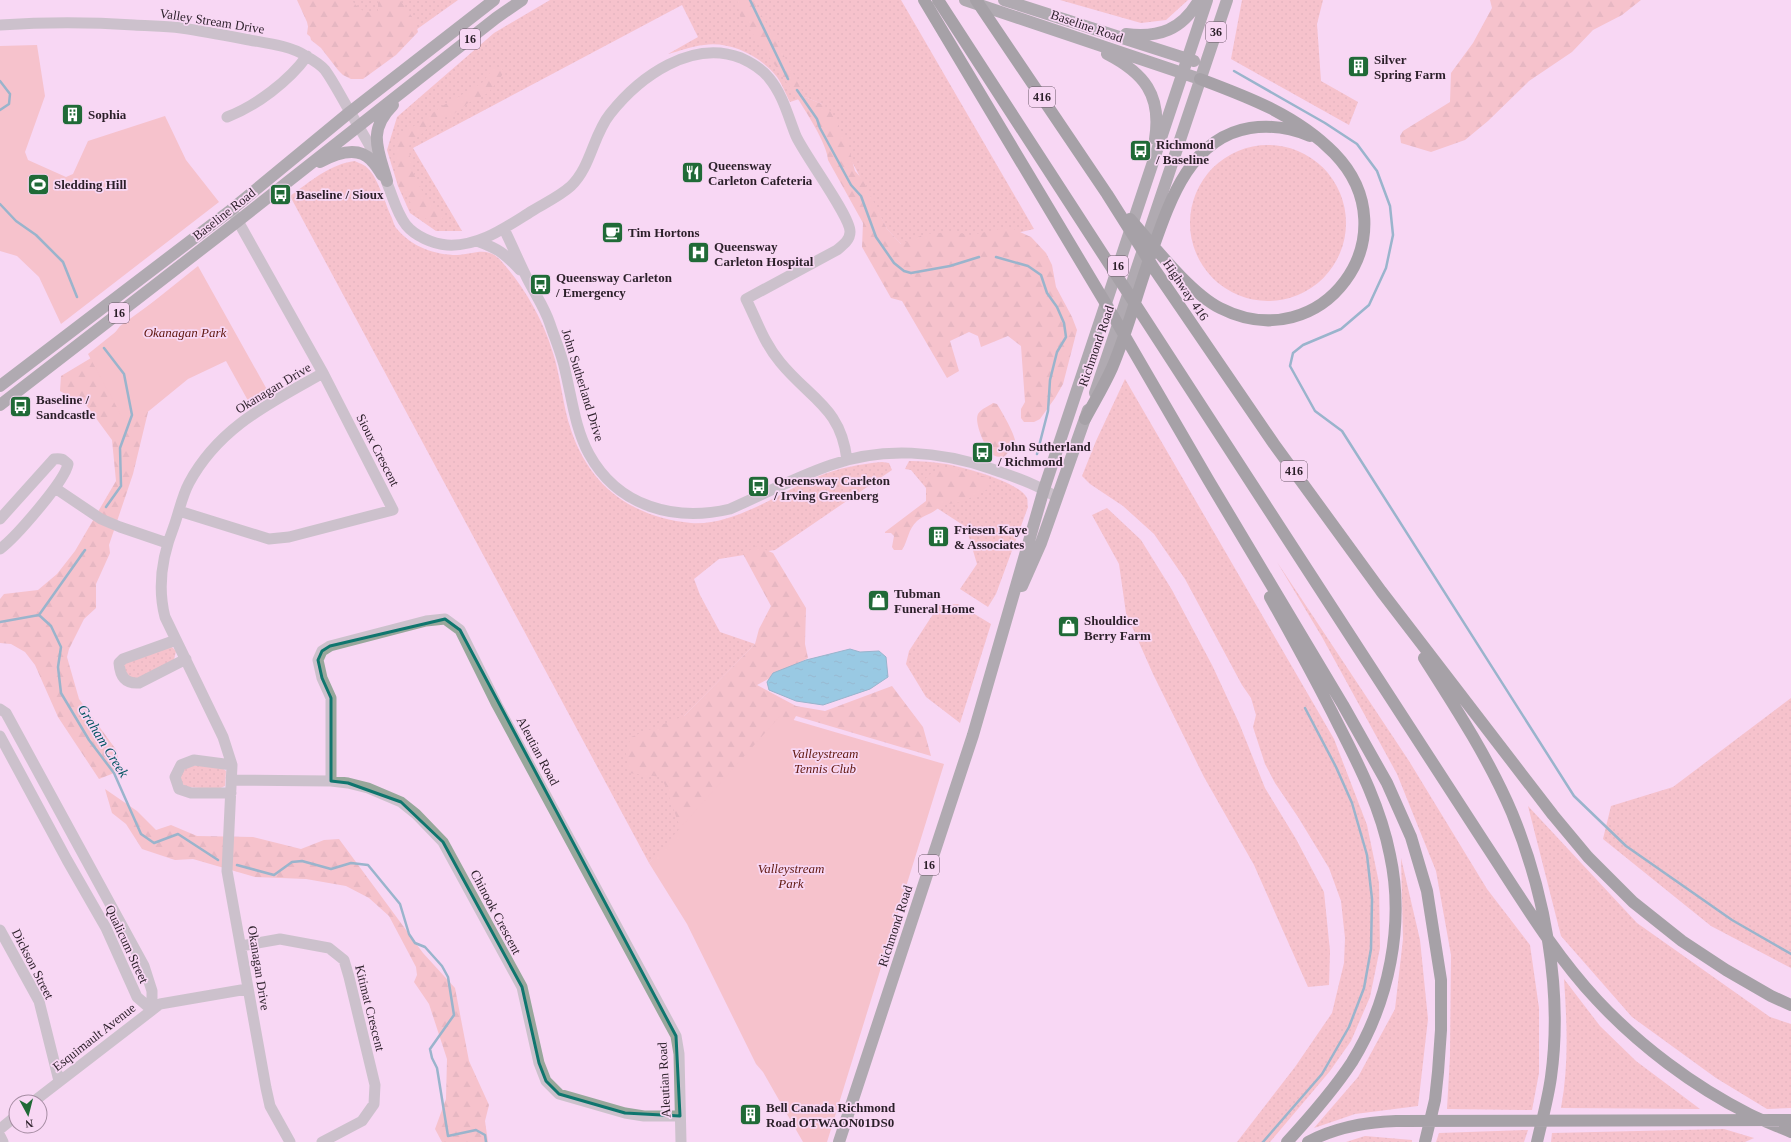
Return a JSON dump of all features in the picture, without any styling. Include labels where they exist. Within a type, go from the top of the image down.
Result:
[{"type":"highway","points":[[924,0],[1343,704],[1387,783],[1411,837],[1427,891],[1441,980],[1441,1030],[1435,1100],[1425,1140]]},
{"type":"highway","points":[[938,0],[1488,848],[1564,960],[1596,1000],[1628,1030],[1700,1086],[1749,1114],[1791,1132]]},
{"type":"highway","name":"Highway 416","points":[[976,0],[1107,194],[1155,270],[1274,444],[1381,591]]},
{"type":"highway","points":[[1107,194],[1184,278],[1214,304],[1228,312],[1248,318],[1269,320],[1291,318],[1312,310],[1338,291],[1352,271],[1362,248],[1364,214],[1359,192],[1341,161],[1325,144],[1298,123],[1267,105],[1200,79]]},
{"type":"highway","points":[[1085,419],[1109,364],[1160,214],[1197,159],[1214,143],[1246,129],[1272,127],[1298,132],[1325,144]]},
{"type":"highway","points":[[1209,481],[1324,696],[1361,769],[1380,815],[1388,844],[1393,871],[1395,904],[1392,953],[1385,984],[1375,1015],[1361,1046],[1344,1074],[1319,1106],[1287,1142]]},
{"type":"highway","points":[[1381,591],[1454,706],[1490,767],[1512,812],[1531,866],[1550,952],[1554,996],[1554,1046],[1548,1092],[1537,1142]]},
{"type":"highway","points":[[1381,591],[1553,815],[1588,857],[1633,902],[1682,941],[1726,970],[1791,1006]]},
{"type":"highway","points":[[1308,1142],[1326,1133],[1352,1125],[1389,1121],[1791,1120]]},
{"type":"main road","name":"Baseline Road","points":[[0,386],[231,210],[350,112],[494,0]]},
{"type":"main road","name":"Baseline Road","points":[[0,405],[238,221],[496,18],[522,0]]},
{"type":"main road","name":"Baseline Road","points":[[965,0],[1200,79]]},
{"type":"main road","name":"Baseline Road","points":[[1004,0],[1204,64]]},
{"type":"main road","points":[[1095,29],[1141,35],[1156,34],[1172,28],[1184,21],[1199,0]]},
{"type":"main road","name":"36","points":[[1182,73],[1207,0]]},
{"type":"main road","name":"36","points":[[1204,64],[1227,0]]},
{"type":"main road","points":[[1034,23],[1121,61],[1130,66],[1146,84],[1154,100],[1157,117],[1148,176]]},
{"type":"main road","points":[[1160,214],[1204,64]]},
{"type":"main road","name":"Richmond Road","points":[[841,1142],[894,972],[971,739],[1008,619],[1028,540],[1044,489],[1182,73]]},
{"type":"main road","points":[[387,181],[376,144],[379,123],[385,114],[419,78]]},
{"type":"main road","points":[[293,177],[332,156],[340,153],[353,152],[370,158],[387,181]]},
{"type":"main road","name":"Richmond Road","points":[[1008,619],[1041,543],[1056,497],[1085,419]]},
{"type":"street","name":"Valley Stream Drive","points":[[0,24],[108,23],[180,28],[268,44],[300,52],[308,56],[322,67],[329,76],[358,126]]},
{"type":"street","points":[[358,126],[387,181],[393,201],[400,216],[408,227],[417,235],[442,245],[458,245],[476,241],[504,229],[557,197],[573,184],[578,178],[598,134],[609,115],[627,95],[657,71],[679,60],[704,52],[728,54],[755,64],[768,76],[780,94],[802,149],[840,207],[850,227],[850,235],[848,240],[837,250],[746,299],[763,338],[779,361],[796,381],[827,408],[837,422],[845,446],[847,460]]},
{"type":"street","points":[[227,117],[244,110],[289,77],[308,56]]},
{"type":"street","name":"Sioux Crescent","points":[[179,511],[270,539],[289,537],[393,510],[323,374],[231,210]]},
{"type":"street","name":"John Sutherland Drive","points":[[504,229],[550,324],[565,368],[577,423],[589,454],[598,468],[621,491],[649,506],[672,513],[695,515],[715,513],[730,509],[810,473],[847,460],[888,453],[916,453],[968,461],[1044,489],[1056,497]]},
{"type":"street","name":"John Sutherland Drive","points":[[476,241],[496,248],[506,255],[527,278]]},
{"type":"street","name":"Okanagan Drive","points":[[290,1142],[270,1106],[247,989],[228,871],[232,765],[223,737],[165,617],[160,600],[160,579],[167,543],[188,484],[210,451],[223,437],[254,412],[323,374]]},
{"type":"street","points":[[0,519],[54,459],[64,459],[68,464],[67,471],[55,488],[11,540],[0,549]]},
{"type":"street","points":[[55,488],[101,519],[167,543]]},
{"type":"street","name":"Aleutian Road","points":[[331,781],[331,698],[322,678],[318,660],[322,651],[330,646],[426,621],[445,619],[460,630],[501,712],[676,1036],[679,1054],[681,1142]]},
{"type":"street","points":[[176,640],[123,659],[119,663],[120,670],[125,680],[131,684],[139,683],[186,659]]},
{"type":"street","name":"Qualicum Street","points":[[0,710],[6,713],[144,966],[152,991],[152,1010]]},
{"type":"street","name":"Qualicum Street","points":[[0,736],[67,860],[106,928],[137,997],[152,1010]]},
{"type":"street","points":[[231,793],[191,793],[179,789],[175,777],[181,765],[194,760],[232,765]]},
{"type":"street","name":"Chinook Crescent","points":[[232,780],[348,782],[368,788],[401,802],[416,814],[442,842],[522,988],[539,1063],[546,1081],[559,1094],[624,1113],[644,1116],[680,1116]]},
{"type":"street","points":[[67,860],[82,853]]},
{"type":"street","name":"Dickson Street","points":[[0,930],[39,1001],[59,1081]]},
{"type":"street","name":"Kitimat Crescent","points":[[241,946],[280,939],[329,948],[344,960],[376,1085],[374,1104],[362,1120],[322,1142]]},
{"type":"street","name":"Esquimault Avenue","points":[[43,1094],[160,1004],[247,989]]},
{"type":"street","points":[[0,1129],[8,1122]]},
{"type":"street","points":[[0,1136],[3,1142]]},
{"type":"highlighted area","points":[[445,619],[460,630],[676,1036],[680,1116],[625,1113],[559,1094],[546,1081],[539,1063],[522,987],[443,842],[401,802],[348,783],[331,781],[331,698],[322,678],[318,660],[322,651],[330,646]]},
{"type":"green space","points":[[297,0],[351,0],[366,12],[373,12],[378,11],[378,0],[400,0],[415,21],[418,32],[396,55],[363,79],[351,79],[343,75],[321,48],[311,40],[307,22]]},
{"type":"green space","points":[[298,0],[458,0],[354,74],[307,34],[309,19]]},
{"type":"green space","points":[[550,0],[901,0],[1034,229],[1021,232],[901,244],[887,229],[822,104],[805,97],[790,102],[779,80],[770,69],[754,57],[734,48],[714,44],[690,47],[668,54],[698,37],[682,5],[413,148],[462,231],[436,231],[410,213],[398,186],[387,150],[397,117],[494,33]]},
{"type":"green space","points":[[737,0],[754,0],[758,10],[782,48],[784,56],[805,97],[822,104],[830,111],[847,141],[855,171],[863,180],[887,229],[901,244],[925,234],[951,232],[971,235],[1009,227],[1031,237],[1046,253],[1052,265],[1056,287],[1072,317],[1077,330],[1063,384],[1040,419],[1034,422],[1024,422],[1021,418],[1021,409],[1025,402],[1021,346],[1008,336],[981,347],[978,336],[969,332],[950,341],[959,371],[947,378],[902,301],[891,298],[862,247],[863,223],[828,160],[825,147],[817,130],[791,88],[740,16]]},
{"type":"green space","points":[[1060,0],[1188,0],[1166,20],[1141,23]]},
{"type":"green space","points":[[1242,0],[1323,0],[1317,24],[1321,81],[1358,102],[1349,125],[1231,59]]},
{"type":"green space","points":[[1490,0],[1641,0],[1622,15],[1593,30],[1572,52],[1529,81],[1488,121],[1465,140],[1431,152],[1401,143],[1400,136],[1403,131],[1450,102],[1451,73],[1473,43],[1492,8]]},
{"type":"green space","points":[[37,45],[45,96],[25,152],[28,160],[66,177],[73,174],[88,141],[165,116],[186,160],[219,202],[61,324],[39,277],[17,256],[0,251],[0,46]]},
{"type":"green space","points":[[501,68],[504,71],[503,74],[488,93],[468,103],[452,115],[433,121],[427,129],[408,147],[413,172],[427,201],[444,215],[441,222],[429,220],[420,216],[414,209],[404,191],[398,186],[394,149],[395,145],[404,130],[414,126],[444,105],[482,83],[493,69]]},
{"type":"green space","points":[[1268,145],[1298,151],[1323,168],[1340,193],[1346,223],[1340,253],[1323,278],[1298,295],[1268,301],[1238,295],[1213,278],[1196,253],[1190,223],[1196,193],[1213,168],[1238,151]]},
{"type":"green space","points":[[355,161],[364,165],[373,175],[395,226],[410,241],[432,252],[449,255],[486,252],[497,257],[502,262],[532,303],[548,338],[558,370],[568,420],[579,450],[589,468],[602,483],[616,496],[632,506],[650,514],[670,520],[691,523],[707,523],[740,514],[817,477],[841,469],[857,465],[882,462],[889,463],[892,470],[775,550],[719,559],[694,579],[700,595],[720,632],[755,644],[684,716],[681,830],[649,863],[290,196],[329,169]]},
{"type":"green space","name":"Okanagan Park","points":[[198,266],[270,395],[251,406],[226,361],[188,379],[128,428],[88,354]]},
{"type":"green space","points":[[174,287],[141,373],[148,412],[133,474],[109,545],[110,553],[96,584],[96,608],[84,619],[69,649],[67,657],[79,699],[117,751],[119,767],[114,773],[99,779],[58,717],[35,665],[25,652],[11,644],[0,643],[0,599],[4,594],[38,590],[57,574],[75,551],[116,481],[112,440],[87,406],[60,391],[61,376],[111,346],[111,338],[120,326]]},
{"type":"green space","points":[[1125,379],[1334,739],[1367,825],[1379,883],[1380,948],[1370,997],[1351,1041],[1330,1071],[1270,1142],[1237,1142],[1295,1067],[1332,1013],[1344,963],[1345,938],[1341,901],[1329,868],[1275,783],[1265,764],[1253,727],[1256,715],[1251,698],[1242,685],[1185,579],[1154,534],[1123,506],[1090,484],[1082,476],[1096,441]]},
{"type":"green space","points":[[993,403],[997,404],[1005,418],[1016,444],[1004,457],[995,456],[990,452],[978,428],[977,418],[979,412]]},
{"type":"green space","points":[[909,461],[946,464],[965,468],[1014,486],[1027,498],[1028,507],[996,594],[988,607],[960,589],[977,564],[966,527],[926,501],[926,488],[911,470],[905,469]]},
{"type":"green space","points":[[954,468],[986,477],[990,488],[962,502],[941,505],[914,524],[902,550],[894,550],[892,547],[894,536],[891,533],[885,532],[926,501],[928,496],[925,479],[928,476],[938,470]]},
{"type":"green space","points":[[1107,508],[1141,540],[1172,590],[1212,665],[1239,723],[1265,788],[1296,839],[1324,892],[1330,951],[1329,985],[1308,987],[1254,865],[1204,777],[1153,674],[1126,613],[1119,564],[1092,515]]},
{"type":"green space","points":[[757,546],[773,553],[806,608],[805,644],[808,658],[757,685],[796,706],[825,711],[892,686],[923,727],[931,756],[796,716],[783,739],[681,830],[662,777],[629,773],[626,753],[631,737],[684,716],[755,644],[759,629],[771,606],[743,554]]},
{"type":"green space","points":[[1277,562],[1409,761],[1487,889],[1530,945],[1539,1008],[1539,1073],[1532,1110],[1447,1109],[1450,1056],[1451,955],[1436,871],[1397,774],[1322,637]]},
{"type":"green space","points":[[958,604],[991,624],[960,723],[926,697],[906,664],[909,651],[939,605]]},
{"type":"green space","points":[[171,646],[176,651],[174,660],[131,681],[122,666],[125,662]]},
{"type":"green space","points":[[1791,698],[1791,968],[1711,926],[1603,839],[1611,806],[1673,787]]},
{"type":"green space","name":"Valleystream Park","points":[[780,716],[944,764],[827,1142],[803,1142],[763,1072],[756,1064],[687,924],[649,863]]},
{"type":"green space","points":[[184,765],[221,767],[226,771],[225,786],[218,789],[185,787],[180,776]]},
{"type":"green space","points":[[105,789],[137,811],[156,830],[171,825],[197,836],[253,837],[301,849],[324,840],[339,839],[423,953],[455,988],[469,1061],[489,1105],[485,1121],[488,1142],[442,1142],[435,1129],[446,1099],[447,1059],[429,1004],[414,982],[417,975],[416,967],[389,916],[369,898],[346,886],[306,879],[255,877],[193,859],[175,860],[142,849],[126,824],[112,813]]},
{"type":"green space","points":[[1528,806],[1637,923],[1770,1017],[1791,1024],[1791,1108],[1767,1109],[1716,1078],[1632,1017],[1561,936]]},
{"type":"green space","points":[[1401,858],[1420,940],[1428,1019],[1418,1106],[1355,1114],[1314,1128],[1358,1077],[1395,1009],[1403,939]]},
{"type":"green space","points":[[1564,979],[1600,1026],[1636,1061],[1700,1109],[1561,1108],[1564,1092],[1566,1060]]},
{"type":"green space","points":[[1724,1129],[1754,1138],[1745,1142],[1551,1142],[1552,1133]]},
{"type":"green space","points":[[1528,1130],[1524,1142],[1436,1142],[1439,1133]]},
{"type":"green space","points":[[1365,1136],[1412,1140],[1412,1142],[1346,1142]]},
{"type":"water","points":[[850,649],[860,652],[879,651],[886,657],[888,677],[870,689],[823,705],[796,701],[769,690],[767,682],[773,673],[806,660]]},
{"type":"waterway","points":[[750,0],[788,79]]},
{"type":"waterway","points":[[1234,71],[1325,123],[1357,144],[1377,171],[1390,206],[1393,235],[1386,268],[1369,305],[1341,329],[1303,345],[1293,353],[1290,366],[1315,411],[1342,431],[1574,796],[1626,846],[1732,920],[1791,954]]},
{"type":"waterway","points":[[0,81],[10,94],[9,104],[0,110]]},
{"type":"waterway","points":[[797,90],[817,119],[820,128],[851,185],[861,196],[876,237],[894,263],[904,271],[911,273],[950,266],[979,257]]},
{"type":"waterway","points":[[0,204],[16,221],[36,235],[63,262],[77,297]]},
{"type":"waterway","points":[[996,257],[1028,266],[1041,275],[1047,293],[1057,307],[1064,323],[1066,337],[1057,352],[1050,380],[1048,411],[1037,454]]},
{"type":"waterway","points":[[104,348],[124,374],[132,415],[120,448],[121,486],[106,507]]},
{"type":"waterway","points":[[39,615],[85,550]]},
{"type":"waterway","name":"Graham Creek","points":[[0,622],[39,615],[51,626],[61,647],[58,667],[61,693],[89,740],[114,773],[141,834],[154,843],[178,834],[218,860]]},
{"type":"waterway","points":[[1263,1142],[1322,1074],[1349,1027],[1364,988],[1371,949],[1372,899],[1367,855],[1352,803],[1336,767],[1305,708]]},
{"type":"waterway","name":"Graham Creek","points":[[237,865],[274,875],[292,862],[302,861],[331,869],[351,863],[368,865],[400,904],[409,934],[415,943],[425,947],[442,966],[448,977],[454,1015],[430,1049],[432,1058],[437,1068],[448,1136],[476,1130],[485,1135],[486,1142]]},
{"type":"place","name":"Silver Spring Farm","points":[[1359,66]]},
{"type":"place","name":"Sophia","points":[[73,114]]},
{"type":"place","name":"Richmond / Baseline","points":[[1140,151]]},
{"type":"place","name":"Queensway Carleton Cafeteria","points":[[693,172]]},
{"type":"place","name":"Sledding Hill","points":[[39,184]]},
{"type":"place","name":"Baseline / Sioux","points":[[281,194]]},
{"type":"place","name":"Tim Hortons","points":[[612,232]]},
{"type":"place","name":"Queensway Carleton Hospital","points":[[699,253]]},
{"type":"place","name":"Queensway Carleton / Emergency","points":[[540,284]]},
{"type":"place","name":"Baseline / Sandcastle","points":[[21,406]]},
{"type":"place","name":"John Sutherland / Richmond","points":[[983,453]]},
{"type":"place","name":"Queensway Carleton / Irving Greenberg","points":[[758,487]]},
{"type":"place","name":"Friesen Kaye & Associates","points":[[938,536]]},
{"type":"place","name":"Tubman Funeral Home","points":[[878,600]]},
{"type":"place","name":"Shouldice Berry Farm","points":[[1068,627]]},
{"type":"place","name":"Bell Canada Richmond Road OTWAON01DS0","points":[[750,1114]]},
{"type":"park label","name":"Valleystream Tennis Club","points":[[825,760]]}]
